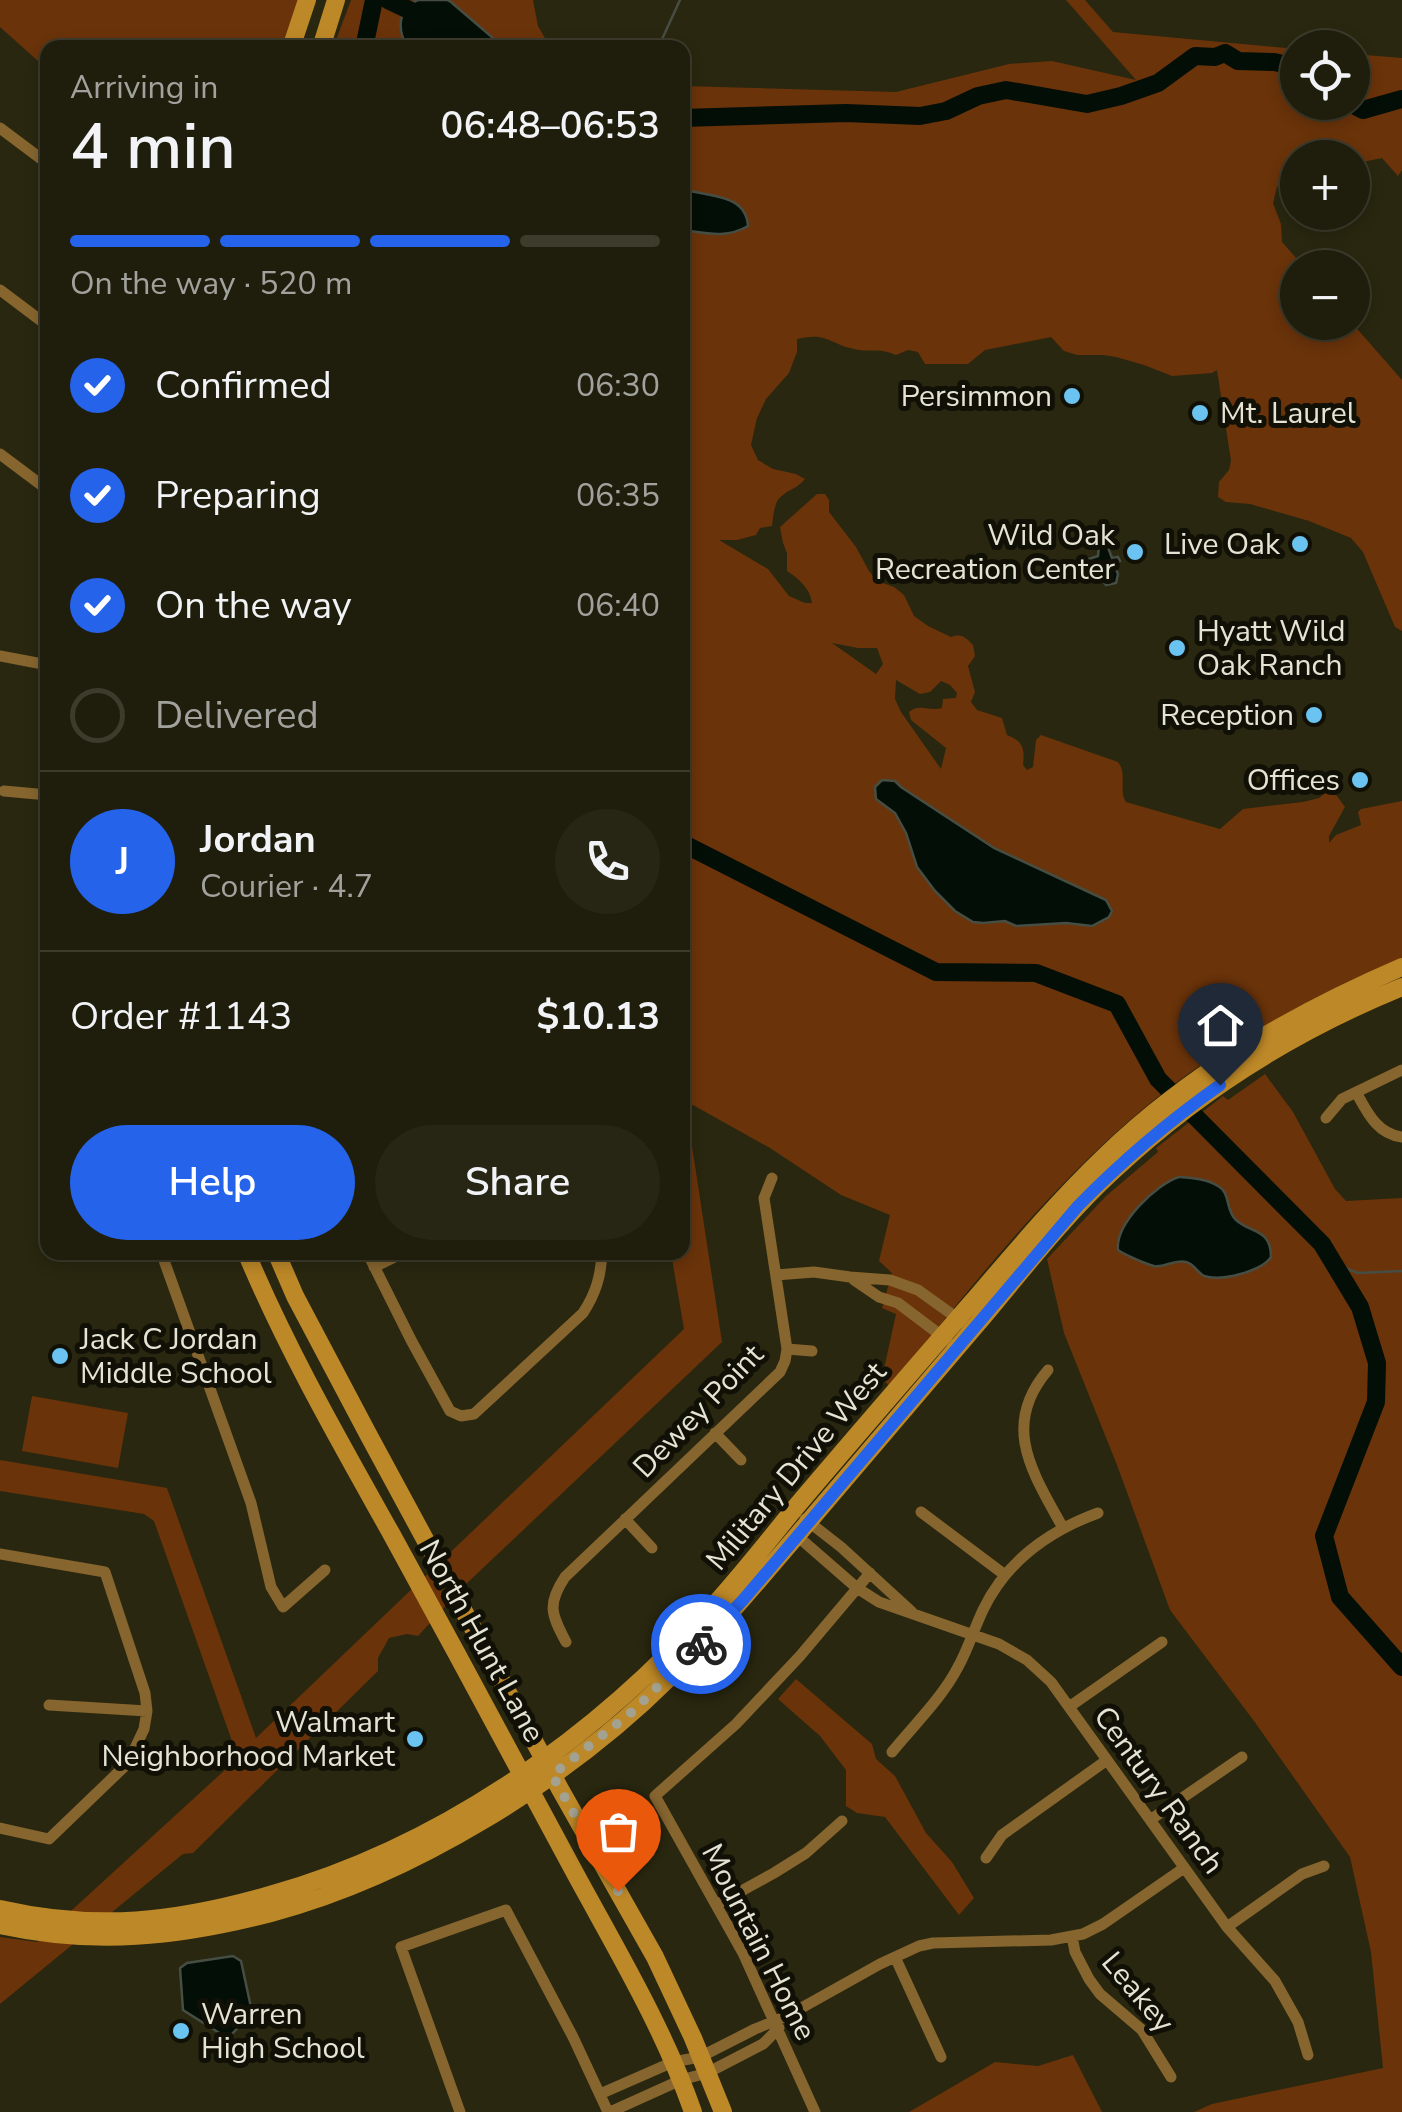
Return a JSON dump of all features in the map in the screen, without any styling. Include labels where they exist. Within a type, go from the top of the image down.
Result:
[{"type":"main road","points":[[294,40],[307,0]]},
{"type":"main road","points":[[324,40],[336,0]]},
{"type":"main road","name":"Military Drive West","points":[[0,1909],[40,1917],[138,1921],[177,1918],[338,1892],[447,1839],[632,1712],[670,1677],[743,1600],[796,1522],[965,1324],[1052,1210],[1217,1077],[1245,1046],[1309,1010],[1402,968]]},
{"type":"main road","name":"Military Drive West","points":[[1217,1077],[1352,1007],[1402,987]]},
{"type":"main road","name":"North Hunt Lane","points":[[250,1260],[282,1332],[652,2017],[694,2112]]},
{"type":"main road","name":"North Hunt Lane","points":[[279,1260],[368,1434],[655,1957],[723,2112]]},
{"type":"main road","points":[[344,1448],[368,1434]]},
{"type":"main road","name":"Military Drive West","points":[[0,1925],[75,1936],[180,1934],[227,1924],[290,1899]]},
{"type":"street","points":[[0,128],[40,158]]},
{"type":"street","points":[[0,290],[40,320]]},
{"type":"street","points":[[0,454],[40,484]]},
{"type":"street","points":[[0,656],[40,664]]},
{"type":"street","points":[[4,792],[40,794]]},
{"type":"street","points":[[1326,1118],[1342,1100],[1402,1070]]},
{"type":"street","points":[[1356,1092],[1381,1129],[1402,1137]]},
{"type":"street","name":"Dewey Point","points":[[566,1642],[552,1607],[565,1577],[780,1372],[785,1361],[787,1349],[764,1198],[772,1178]]},
{"type":"street","points":[[164,1260],[251,1502],[266,1573],[283,1608],[325,1570]]},
{"type":"street","points":[[371,1260],[450,1411],[460,1416],[474,1414],[583,1312],[594,1297],[601,1260]]},
{"type":"street","points":[[374,1267],[388,1260]]},
{"type":"street","points":[[776,1275],[814,1272],[890,1280],[918,1290],[965,1324]]},
{"type":"street","points":[[850,1278],[898,1303],[950,1342]]},
{"type":"street","points":[[898,1303],[907,1285]]},
{"type":"street","points":[[787,1349],[812,1350]]},
{"type":"street","points":[[1048,1370],[1028,1402],[1024,1439],[1034,1475],[1063,1528]]},
{"type":"street","points":[[716,1434],[741,1460]]},
{"type":"street","points":[[921,1512],[1005,1575]]},
{"type":"street","points":[[892,1752],[958,1668],[989,1598],[1005,1575],[1028,1552],[1063,1528],[1098,1513]]},
{"type":"street","points":[[625,1520],[652,1548]]},
{"type":"street","name":"Century Ranch","points":[[796,1522],[832,1540],[915,1615]]},
{"type":"street","name":"Century Ranch","points":[[796,1522],[820,1556],[879,1602],[998,1644],[1027,1660],[1051,1682],[1226,1927],[1276,1980],[1298,2022],[1308,2055]]},
{"type":"street","points":[[820,1556],[832,1540]]},
{"type":"street","points":[[0,1554],[105,1572],[141,1677],[147,1711],[141,1740],[128,1763],[49,1839],[0,1828]]},
{"type":"street","points":[[857,1588],[870,1573]]},
{"type":"street","name":"Mountain Home","points":[[815,2112],[779,2022],[655,1796],[736,1724],[857,1588]]},
{"type":"street","points":[[1069,1708],[1162,1642]]},
{"type":"street","points":[[49,1705],[147,1711]]},
{"type":"street","points":[[1150,1820],[1242,1757]]},
{"type":"street","points":[[986,1858],[1002,1834],[1106,1760]]},
{"type":"street","points":[[716,1905],[806,1853],[842,1820]]},
{"type":"street","points":[[1226,1927],[1302,1874],[1324,1866]]},
{"type":"street","points":[[460,2112],[401,1947],[506,1910],[609,2112],[653,2092],[677,2071],[704,2065],[728,2043],[779,2022],[919,1946],[1052,1940],[1083,1934],[1104,1924],[1184,1868]]},
{"type":"street","name":"Leakey","points":[[1072,1936],[1075,1952],[1089,1979],[1100,1994],[1142,2030],[1171,2077]]},
{"type":"street","points":[[895,1957],[941,2057]]},
{"type":"street","points":[[600,2094],[645,2074],[736,2058],[763,2044],[779,2022]]},
{"type":"street","points":[[728,2043],[736,2058]]},
{"type":"street","points":[[645,2074],[653,2092]]},
{"type":"shaded area","points":[[0,0],[299,0],[286,40],[40,40],[40,63],[0,27]]},
{"type":"shaded area","points":[[351,0],[533,0],[538,26],[546,40],[336,40]]},
{"type":"shaded area","points":[[418,0],[447,0],[494,40],[405,40],[401,21]]},
{"type":"shaded area","points":[[1066,0],[1085,0],[1113,32],[1280,47],[1280,120],[1370,120],[1370,55],[1402,58],[1402,170],[1398,176],[1382,158],[1370,160],[1370,140],[1280,140],[1280,185],[1273,203],[1282,242],[1289,250],[1280,250],[1280,340],[1367,340],[1402,380],[1402,631],[1395,627],[1363,552],[1351,538],[1309,521],[1218,497],[1219,482],[1231,461],[1217,370],[1172,376],[1116,357],[1064,351],[1051,337],[985,350],[968,364],[925,364],[918,352],[908,350],[896,355],[854,349],[822,338],[797,339],[789,373],[766,399],[751,445],[758,460],[805,479],[778,500],[772,526],[760,528],[756,535],[719,540],[768,569],[789,596],[812,603],[803,584],[787,571],[780,527],[817,494],[825,494],[829,512],[877,581],[904,595],[914,616],[928,626],[951,637],[964,637],[973,645],[975,656],[968,666],[975,692],[971,702],[977,710],[1002,718],[1007,735],[1022,746],[1027,770],[1033,767],[1036,740],[1041,735],[1118,762],[1126,802],[1220,829],[1243,809],[1303,802],[1319,798],[1331,788],[1345,807],[1329,843],[1336,835],[1361,825],[1361,809],[1402,801],[1402,961],[1224,1051],[1169,1088],[1056,1191],[890,1387],[882,1378],[896,1314],[882,1308],[892,1273],[879,1261],[890,1215],[841,1195],[770,1148],[690,1106],[690,86],[896,92],[1009,64],[1052,61],[1136,80]],"holes":[[[832,643],[877,648],[883,664],[876,674]],[[896,680],[920,694],[930,692],[941,681],[957,693],[956,698],[943,699],[942,708],[917,708],[909,712],[911,720],[946,748],[941,769],[901,712],[895,699]]]},
{"type":"shaded area","points":[[690,191],[724,198],[746,215],[748,226],[740,230],[690,231]]},
{"type":"shaded area","points":[[1107,545],[1112,558],[1118,557],[1120,561],[1114,565],[1116,583],[1106,585],[1101,578],[1103,569],[1084,568],[1086,560],[1098,556],[1099,546]]},
{"type":"shaded area","points":[[882,780],[895,781],[994,848],[1106,900],[1112,911],[1109,917],[1092,926],[973,922],[955,911],[917,867],[895,813],[876,799],[875,787]]},
{"type":"shaded area","points":[[1265,1074],[1293,1112],[1335,1189],[1346,1201],[1402,1198],[1402,2112],[1194,2112],[1212,2104],[1383,2068],[1371,1952],[1350,1857],[1170,1610],[1064,1333],[1047,1259],[1106,1196],[1158,1152],[1156,1148],[1223,1096],[1228,1100]]},
{"type":"shaded area","points":[[690,1133],[722,1342],[464,1586],[418,1636],[389,1638],[378,1658],[378,1671],[193,1853],[183,1854],[0,2004],[0,1937],[37,1942],[238,1758],[154,1521],[144,1514],[0,1491],[0,1460],[167,1488],[256,1738],[684,1329],[672,1260],[690,1260]]},
{"type":"shaded area","points":[[1179,1177],[1204,1180],[1222,1189],[1233,1216],[1268,1241],[1271,1257],[1250,1271],[1211,1277],[1186,1262],[1154,1266],[1118,1250],[1123,1229],[1139,1206]]},
{"type":"shaded area","points":[[32,1396],[128,1413],[118,1468],[22,1451]]},
{"type":"shaded area","points":[[796,1679],[872,1744],[876,1759],[895,1776],[926,1833],[952,1862],[974,1898],[959,1915],[885,1817],[857,1813],[846,1806],[846,1770],[820,1736],[778,1699]]},
{"type":"shaded area","points":[[233,1956],[241,1961],[252,2012],[232,2034],[221,2034],[183,2010],[180,1968],[187,1963]]},
{"type":"shaded area","points":[[1073,2055],[1102,2112],[909,2112],[995,2062],[1038,2066]]},
{"type":"waterway","points":[[366,40],[374,0]]},
{"type":"waterway","points":[[388,0],[426,18]]},
{"type":"waterway","points":[[662,40],[680,0]]},
{"type":"waterway","points":[[690,118],[846,113],[920,116],[1006,90],[1087,104],[1158,83],[1195,56],[1225,53],[1238,61],[1280,63]]},
{"type":"waterway","points":[[1370,108],[1402,99]]},
{"type":"waterway","points":[[690,847],[936,972],[1036,973],[1117,1004],[1158,1079],[1322,1244],[1360,1307],[1377,1363],[1376,1402],[1324,1536],[1340,1597],[1402,1667]]},
{"type":"waterway","points":[[1335,1264],[1358,1273],[1402,1271]]},
{"type":"way so far","points":[[618,1891],[552,1775],[632,1712],[701,1644]]},
{"type":"place","name":"Persimmon","points":[[1072,396]]},
{"type":"place","name":"Mt. Laurel","points":[[1200,413]]},
{"type":"place","name":"Live Oak","points":[[1300,544]]},
{"type":"place","name":"Wild Oak Recreation Center","points":[[1135,552]]},
{"type":"place","name":"Hyatt Wild Oak Ranch","points":[[1177,648]]},
{"type":"place","name":"Reception","points":[[1314,715]]},
{"type":"place","name":"Offices","points":[[1360,780]]},
{"type":"place","name":"Jack C Jordan Middle School","points":[[60,1356]]},
{"type":"place","name":"Walmart Neighborhood Market","points":[[415,1739]]},
{"type":"place","name":"Warren High School","points":[[181,2031]]},
{"type":"route","points":[[701,1644],[743,1600],[1078,1206],[1183,1111],[1220,1085]]}]
